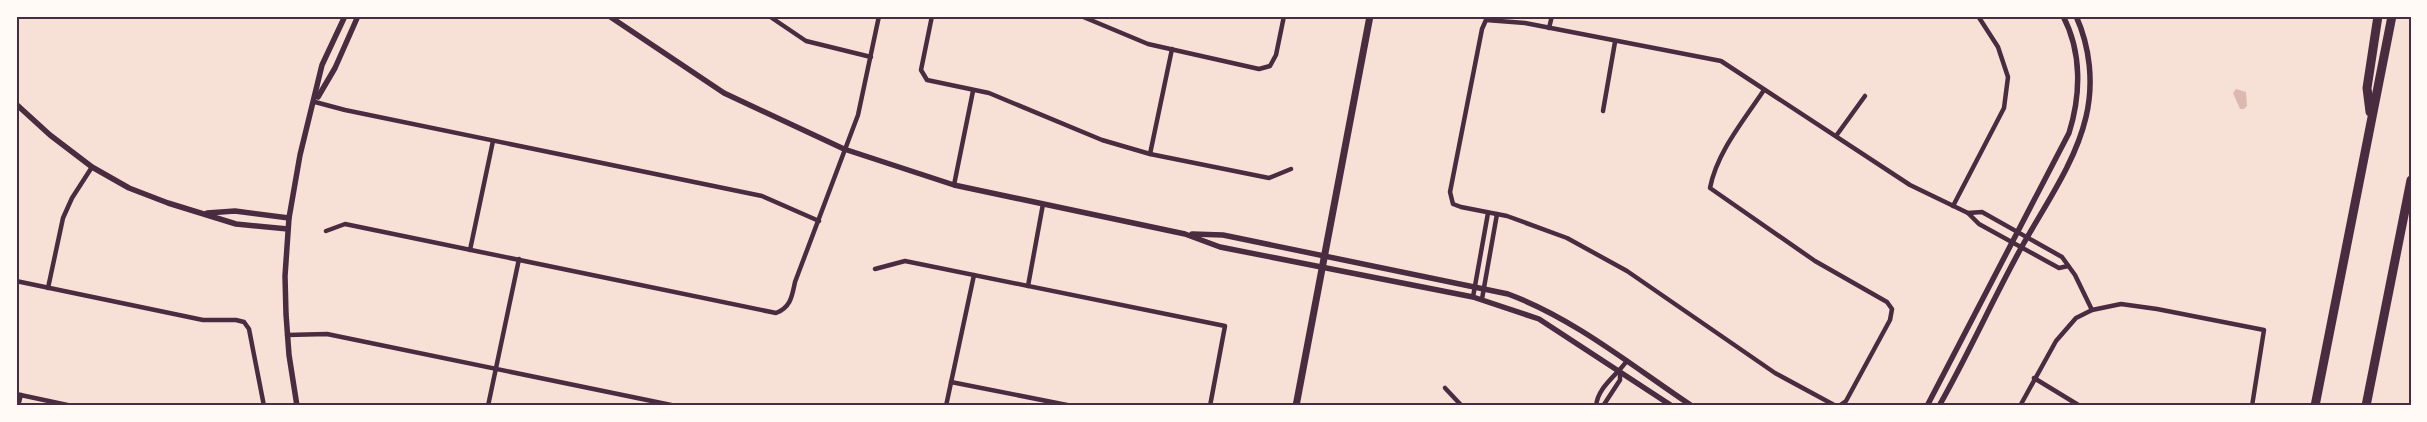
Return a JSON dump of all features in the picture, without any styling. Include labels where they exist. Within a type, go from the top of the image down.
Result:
[{"type":"highway","points":[[2372,120],[2367,88],[2378,16]]},
{"type":"highway","points":[[2315,406],[2392,16]]},
{"type":"highway","points":[[2366,406],[2411,180]]},
{"type":"highway","points":[[2404,213],[2411,199]]},
{"type":"main road","points":[[1296,406],[1370,16]]},
{"type":"street","points":[[297,406],[287,335],[285,276],[289,218],[300,155],[315,102],[322,65],[345,16]]},
{"type":"street","points":[[315,102],[335,68],[358,16]]},
{"type":"street","points":[[609,16],[724,93],[844,149],[954,185],[1185,234],[1220,247],[1482,299],[1539,319],[1672,406]]},
{"type":"street","points":[[769,16],[806,41],[871,57]]},
{"type":"street","points":[[326,231],[345,224],[776,313],[786,309],[791,301],[795,282],[858,115],[879,16]]},
{"type":"street","points":[[932,16],[921,70],[927,80],[989,93],[1102,140],[1150,154],[1269,178],[1291,169]]},
{"type":"street","points":[[1081,16],[1148,44],[1259,69],[1270,66],[1276,55],[1284,16]]},
{"type":"street","points":[[1550,28],[1552,16]]},
{"type":"street","points":[[1927,406],[2064,145],[2073,120],[2077,91],[2077,65],[2072,37],[2063,16]]},
{"type":"street","points":[[1939,406],[2070,159],[2086,116],[2090,91],[2088,53],[2076,16]]},
{"type":"street","points":[[1953,206],[2004,108],[2008,77],[1998,47],[1980,18]]},
{"type":"street","points":[[1764,90],[1718,164],[1710,188],[1816,261],[1887,302],[1892,309],[1890,320],[1846,401],[1838,406],[1775,373],[1627,271],[1555,232],[1497,214],[1461,208],[1453,204],[1450,192],[1482,29],[1486,20],[1525,23],[1720,61],[1910,185],[1968,213],[1979,224],[2059,268],[2068,266]]},
{"type":"street","points":[[1603,111],[1615,42]]},
{"type":"street","points":[[1150,154],[1172,49]]},
{"type":"street","points":[[954,185],[973,90]]},
{"type":"street","points":[[1836,136],[1865,96]]},
{"type":"street","points":[[315,102],[345,110],[762,196],[819,221]]},
{"type":"street","points":[[16,104],[50,135],[92,167],[151,198],[236,224],[288,229]]},
{"type":"street","points":[[470,250],[493,141]]},
{"type":"street","points":[[48,288],[63,218],[72,198],[92,167]]},
{"type":"street","points":[[1028,286],[1043,204]]},
{"type":"street","points":[[202,213],[235,211],[289,218]]},
{"type":"street","points":[[1968,213],[1982,212],[2062,257],[2075,275],[2092,310]]},
{"type":"street","points":[[1473,297],[1488,213]]},
{"type":"street","points":[[1482,299],[1497,214]]},
{"type":"street","points":[[1185,234],[1223,235],[1508,294],[1548,311],[1577,328],[1692,406]]},
{"type":"street","points":[[488,406],[519,259]]},
{"type":"street","points":[[875,269],[905,261],[1225,326],[1210,406]]},
{"type":"street","points":[[946,406],[974,275]]},
{"type":"street","points":[[16,281],[203,320],[236,320],[244,322],[249,329],[264,406]]},
{"type":"street","points":[[2020,406],[2056,341],[2076,318],[2092,310],[2121,304],[2157,309],[2264,330],[2252,406]]},
{"type":"street","points":[[287,335],[327,334],[676,406]]},
{"type":"street","points":[[1596,406],[1597,400],[1612,376],[1620,371],[1626,362]]},
{"type":"street","points":[[1604,406],[1620,380],[1620,371]]},
{"type":"street","points":[[2034,378],[2080,406]]},
{"type":"street","points":[[951,382],[1072,406]]},
{"type":"street","points":[[1445,388],[1462,404],[1468,406]]},
{"type":"street","points":[[18,406],[18,394],[72,406]]},
{"type":"shaded area","points":[[2236,89],[2246,92],[2247,106],[2244,109],[2240,109],[2233,93]]}]
